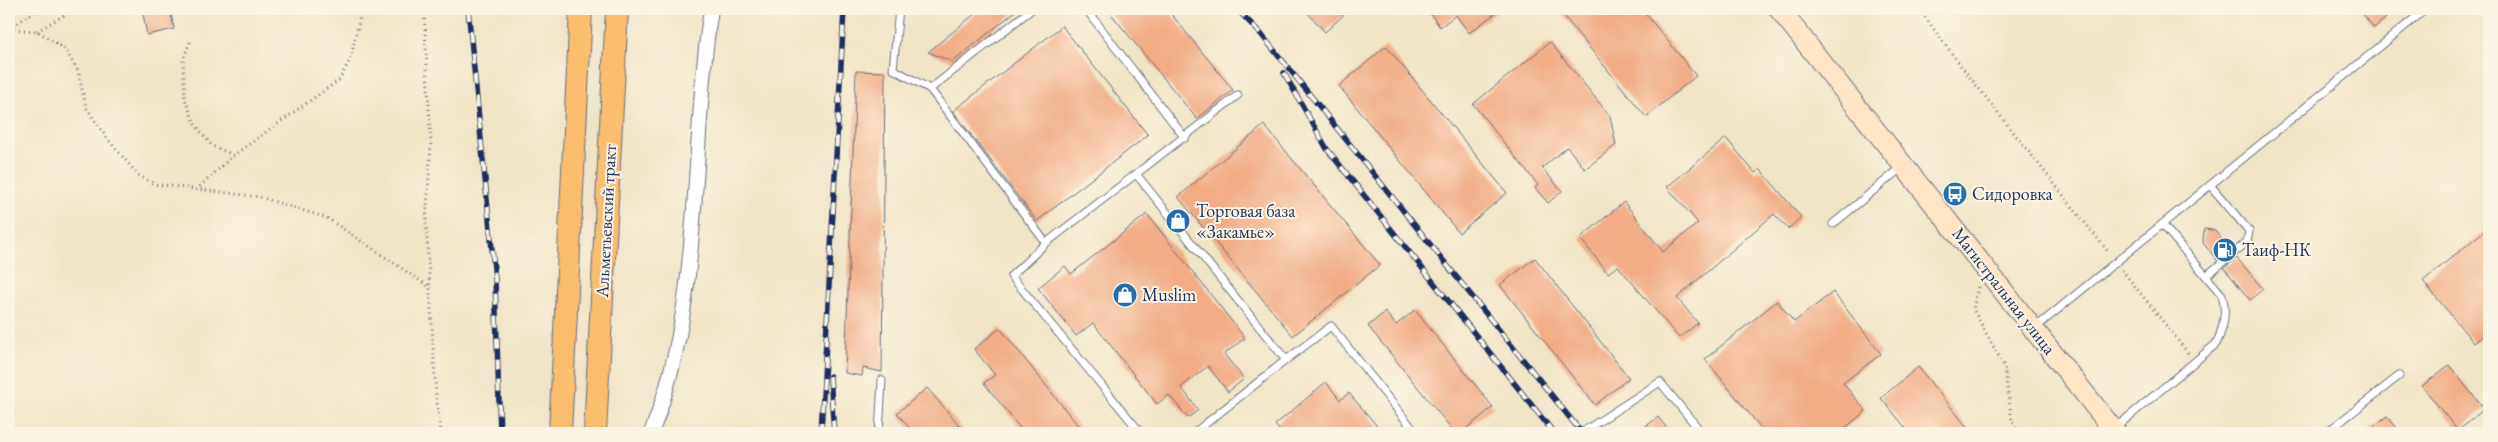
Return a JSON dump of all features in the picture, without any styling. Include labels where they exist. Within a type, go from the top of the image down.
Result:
[{"type":"main road","name":"Альметьевский тракт","points":[[560,433],[581,9]]},
{"type":"main road","name":"Альметьевский тракт","points":[[595,433],[617,9]]},
{"type":"main road","name":"Магистральная улица","points":[[1779,9],[2034,328],[2108,430]]},
{"type":"street","points":[[651,433],[673,362],[682,315],[688,266],[705,48],[711,9]]},
{"type":"lane","points":[[899,9],[894,69],[930,89],[1046,243]]},
{"type":"lane","points":[[930,89],[1032,9]]},
{"type":"lane","points":[[1086,9],[1185,138]]},
{"type":"lane","points":[[2034,328],[2426,9]]},
{"type":"lane","points":[[1141,433],[1011,276],[1046,243],[1185,138],[1238,95]]},
{"type":"lane","points":[[1833,224],[1904,165]]},
{"type":"lane","points":[[1136,174],[1286,360]]},
{"type":"lane","points":[[2206,276],[2247,242],[2249,237],[2249,231],[2210,184]]},
{"type":"lane","points":[[2108,430],[2216,344],[2224,322],[2222,295],[2162,224]]},
{"type":"lane","points":[[1194,433],[1331,326],[1416,433]]},
{"type":"lane","points":[[2326,433],[2399,376]]},
{"type":"lane","points":[[879,433],[882,380]]},
{"type":"lane","points":[[1581,433],[1660,382],[1702,433]]},
{"type":"path","points":[[9,29],[39,9]]},
{"type":"path","points":[[37,31],[76,9]]},
{"type":"path","points":[[196,190],[234,155],[339,80],[350,60],[362,9]]},
{"type":"path","points":[[424,9],[431,146],[426,222],[436,395],[441,433]]},
{"type":"path","points":[[1918,9],[2195,362]]},
{"type":"path","points":[[9,29],[37,31],[65,49],[78,71],[86,107],[106,137],[138,175],[154,184],[260,197],[327,218],[431,288]]},
{"type":"path","points":[[190,42],[184,60],[185,99],[195,124],[212,146],[234,155]]},
{"type":"path","points":[[1979,284],[1972,309],[2004,366],[2012,422],[2018,433]]},
{"type":"building","points":[[142,9],[170,9],[174,29],[147,35]]},
{"type":"building","points":[[981,9],[1018,9],[953,62],[928,52]]},
{"type":"building","points":[[1107,9],[1167,9],[1233,90],[1197,119]]},
{"type":"building","points":[[1304,9],[1350,9],[1325,32]]},
{"type":"building","points":[[1427,9],[1501,9],[1469,33],[1456,15],[1440,27]]},
{"type":"building","points":[[1558,9],[1642,9],[1696,76],[1646,117]]},
{"type":"building","points":[[2359,9],[2378,9],[2386,18],[2374,28]]},
{"type":"building","points":[[1062,26],[1148,135],[1037,221],[953,111]]},
{"type":"building","points":[[1550,42],[1610,116],[1616,145],[1585,169],[1567,147],[1542,168],[1562,191],[1548,203],[1535,188],[1538,185],[1473,104]]},
{"type":"building","points":[[1386,46],[1507,193],[1459,233],[1339,86]]},
{"type":"building","points":[[856,71],[885,72],[882,372],[863,368],[862,376],[845,373]]},
{"type":"building","points":[[1264,125],[1380,265],[1293,336],[1178,197]]},
{"type":"building","points":[[1726,138],[1755,173],[1760,169],[1801,217],[1788,229],[1774,214],[1677,298],[1698,323],[1679,338],[1618,266],[1608,273],[1580,238],[1624,202],[1663,252],[1698,223],[1667,187]]},
{"type":"building","points":[[1147,214],[1245,338],[1224,354],[1244,379],[1228,392],[1208,366],[1181,387],[1198,410],[1188,418],[1169,395],[1157,404],[1093,323],[1076,336],[1038,288],[1065,266],[1071,274]]},
{"type":"building","points":[[2489,227],[2489,331],[2474,343],[2423,281]]},
{"type":"building","points":[[2204,229],[2214,230],[2230,249],[2217,260],[2203,243]]},
{"type":"building","points":[[1535,258],[1629,378],[1595,405],[1500,285]]},
{"type":"building","points":[[2237,258],[2263,289],[2250,300],[2224,268]]},
{"type":"building","points":[[1833,292],[1881,354],[1843,383],[1866,411],[1839,433],[1765,433],[1705,359],[1777,301],[1794,322]]},
{"type":"building","points":[[1415,310],[1493,407],[1461,433],[1455,433],[1368,326],[1385,312],[1396,325]]},
{"type":"building","points":[[1000,328],[1084,433],[1024,433],[984,383],[995,375],[974,349]]},
{"type":"building","points":[[2449,365],[2484,409],[2458,431],[2422,386]]},
{"type":"building","points":[[1918,367],[1972,433],[1910,433],[1881,398]]},
{"type":"building","points":[[1326,382],[1340,400],[1349,393],[1383,433],[1282,433],[1275,425]]},
{"type":"building","points":[[927,388],[966,433],[914,433],[897,413]]},
{"type":"building","points":[[2387,416],[2401,433],[2365,433]]},
{"type":"building","points":[[1658,417],[1671,433],[1637,433]]},
{"type":"railway","points":[[468,9],[495,279],[500,433]]},
{"type":"railway","points":[[821,433],[844,9]]},
{"type":"railway","points":[[1237,9],[1261,34],[1582,433]]},
{"type":"railway","points":[[1284,73],[1327,149],[1554,433]]},
{"type":"railway","points":[[830,376],[834,433]]},
{"type":"place","name":"Сидоровка","points":[[1955,194]]},
{"type":"place","name":"Торговая база «Закамье»","points":[[1178,221]]},
{"type":"place","name":"Таиф-НК","points":[[2225,250]]},
{"type":"place","name":"Muslim","points":[[1125,295]]}]
